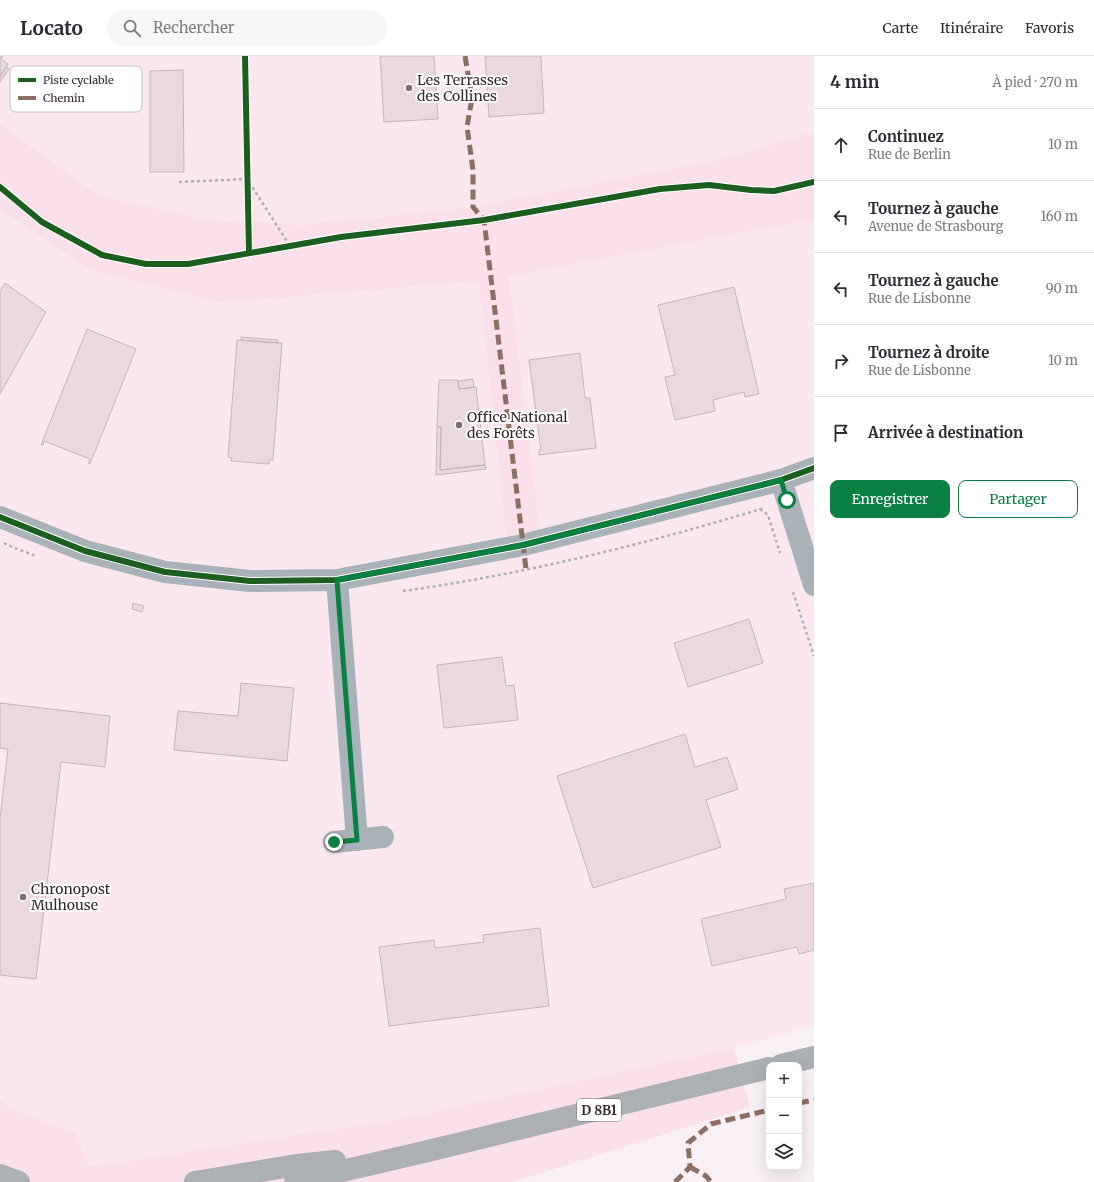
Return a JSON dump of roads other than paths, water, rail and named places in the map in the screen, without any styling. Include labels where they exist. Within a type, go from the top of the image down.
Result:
[{"type":"highway","points":[[793,1062],[814,1057]]},
{"type":"highway","name":"D 8B1","points":[[295,1182],[766,1069]]},
{"type":"highway","name":"D 8B1","points":[[195,1182],[297,1165],[428,1151]]},
{"type":"highway","name":"D 8B1","points":[[354,1182],[428,1151]]},
{"type":"highway","points":[[0,1175],[19,1182]]},
{"type":"street","points":[[0,517],[85,551],[165,572],[250,582],[337,580],[523,545],[781,480],[814,468]]},
{"type":"street","points":[[781,480],[814,585]]},
{"type":"street","points":[[337,580],[357,840]]},
{"type":"street","points":[[334,842],[383,837]]},
{"type":"place","name":"Les Terrasses des Collines","points":[[409,88]]},
{"type":"place","name":"Office National des Forêts","points":[[459,425]]},
{"type":"place","name":"Chronopost Mulhouse","points":[[23,897]]}]
